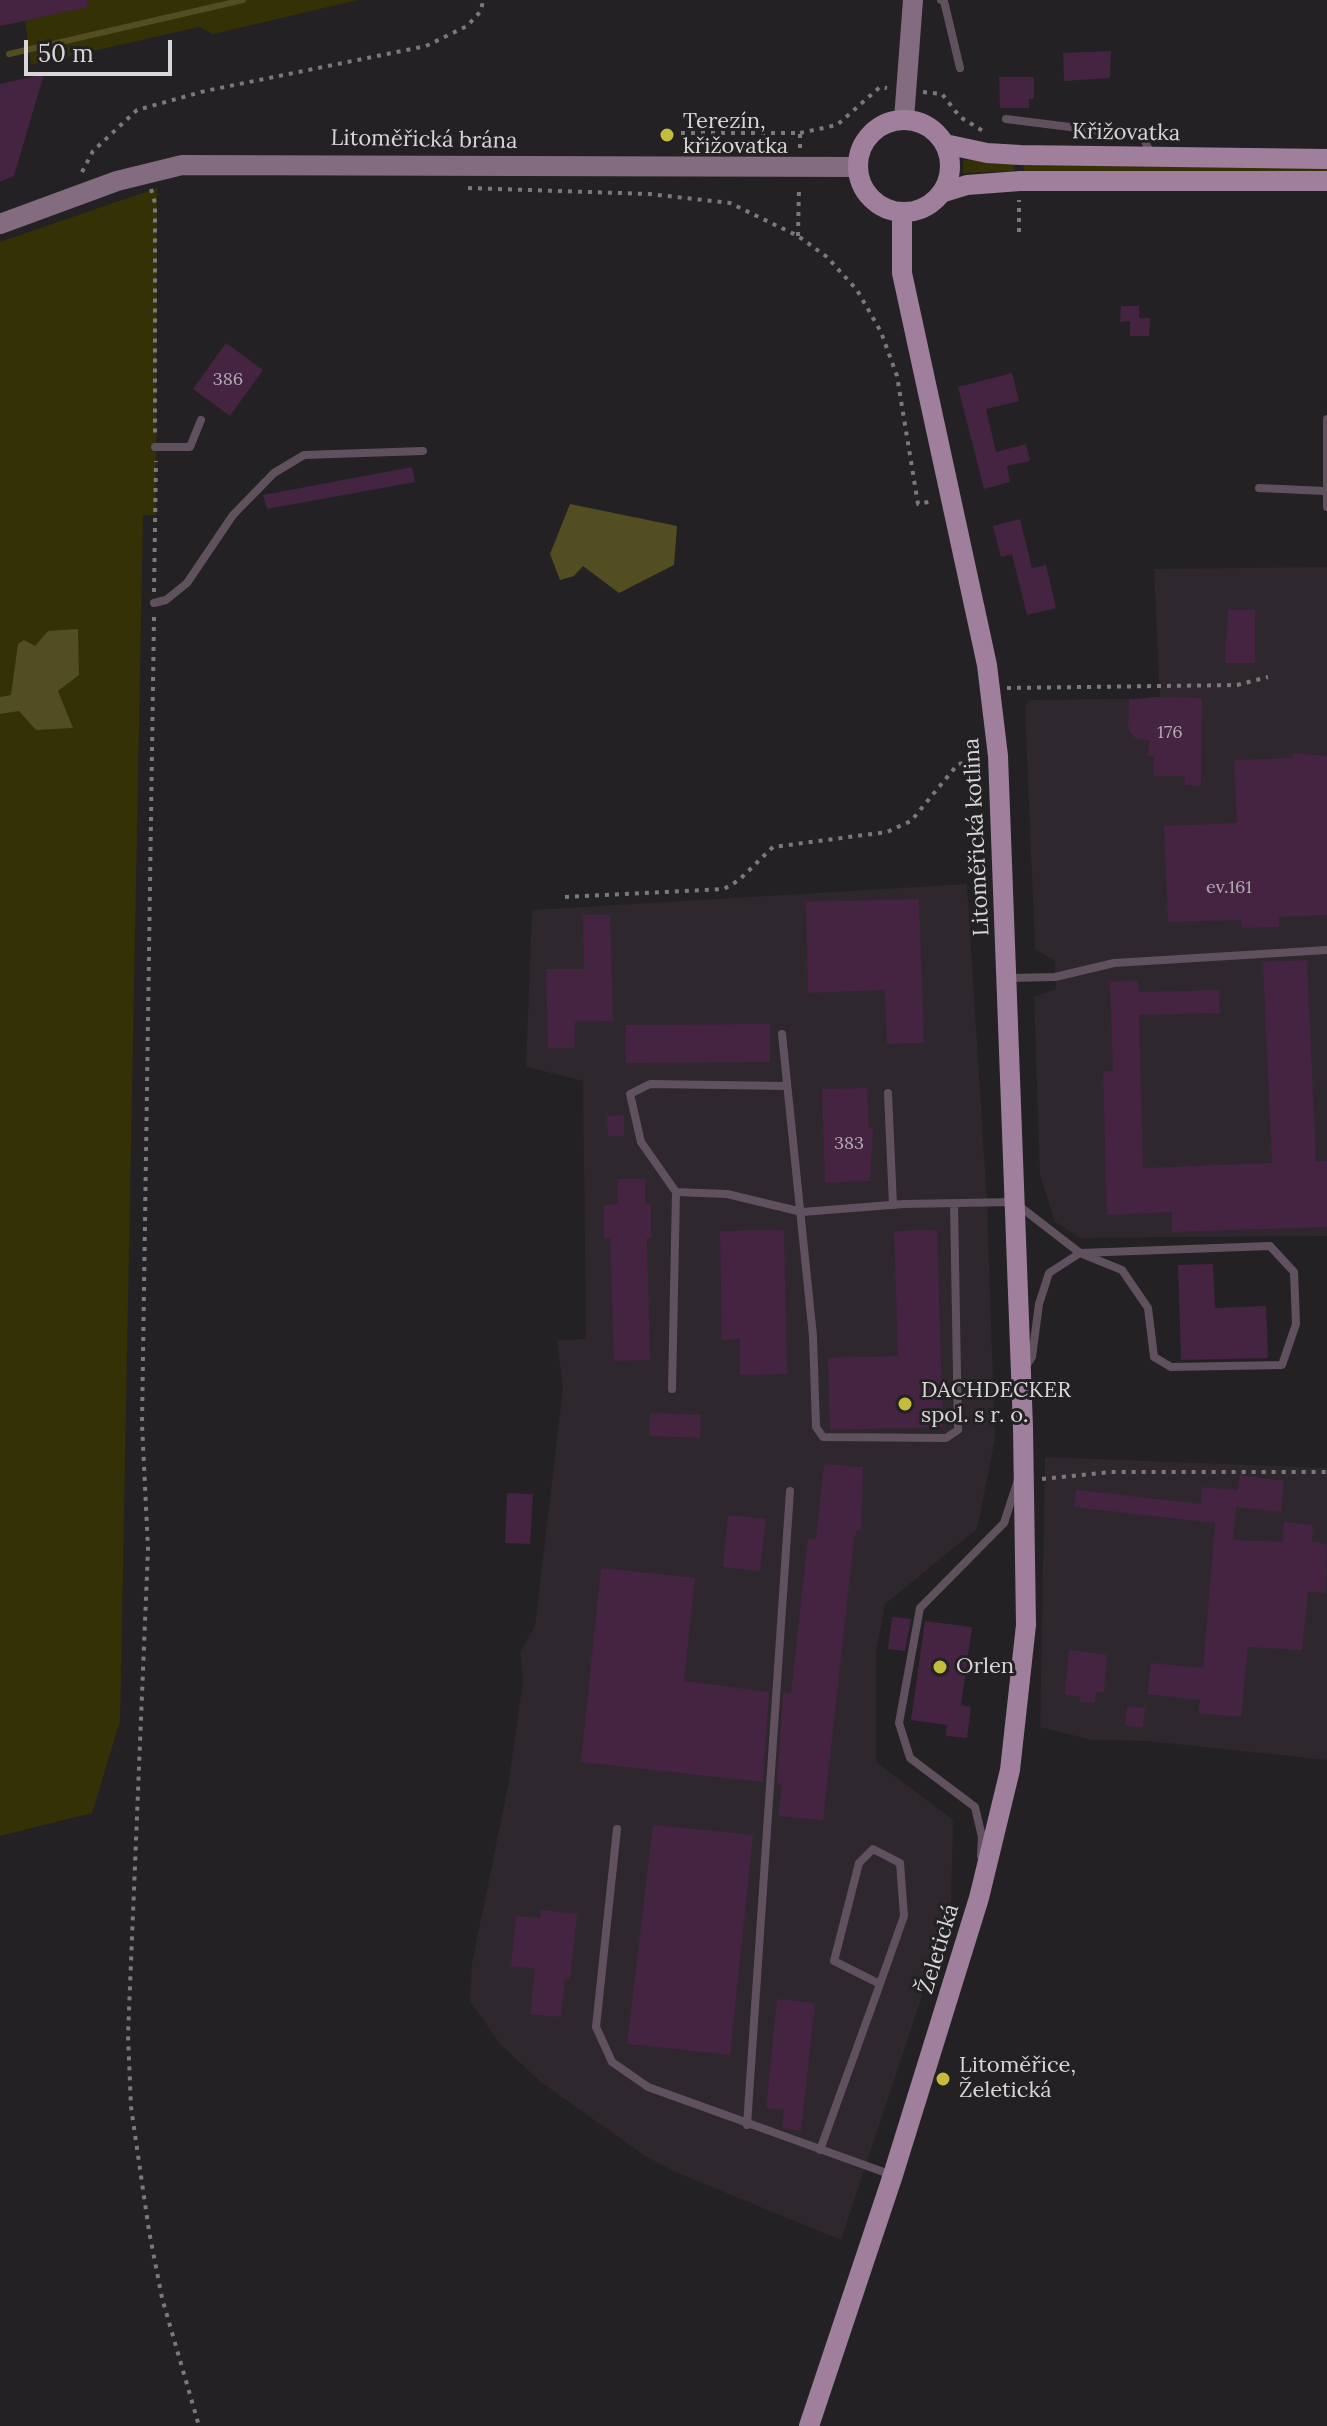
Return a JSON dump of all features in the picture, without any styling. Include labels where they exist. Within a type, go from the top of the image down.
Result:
[{"type":"main road","points":[[904,119],[913,0]]},
{"type":"main road","points":[[904,119],[928,126],[945,144],[950,170],[941,193],[930,204],[902,212],[876,203],[866,193],[857,167],[859,153],[876,129],[904,119]]},
{"type":"main road","name":"Křižovatka","points":[[945,144],[987,153],[1317,159]]},
{"type":"main road","name":"Litoměřická brána","points":[[0,224],[147,172],[182,165],[857,167]]},
{"type":"main road","points":[[941,193],[967,185],[1020,181],[1327,181]]},
{"type":"main road","name":"Litoměřická kotlina","points":[[902,212],[902,273],[991,689],[998,756],[1024,1474]]},
{"type":"main road","name":"Želetická","points":[[809,2426],[893,2175],[979,1898],[1010,1770],[1023,1673],[1027,1577],[1024,1474]]},
{"type":"lane","points":[[941,0],[944,1],[960,68]]},
{"type":"lane","points":[[1006,119],[1142,136],[1154,157]]},
{"type":"lane","points":[[1327,419],[1327,507]]},
{"type":"lane","points":[[155,447],[190,447],[201,420]]},
{"type":"lane","points":[[154,603],[166,600],[187,583],[233,515],[274,473],[304,455],[423,451]]},
{"type":"lane","points":[[1259,488],[1325,491]]},
{"type":"lane","points":[[1008,978],[1055,977],[1114,963],[1327,950]]},
{"type":"lane","points":[[782,1034],[802,1212],[819,1435],[946,1438],[955,1435],[959,1424],[954,1204]]},
{"type":"lane","points":[[672,1389],[676,1192],[641,1142],[630,1094],[650,1084],[786,1086]]},
{"type":"lane","points":[[888,1093],[893,1205]]},
{"type":"lane","points":[[676,1192],[727,1194],[802,1212],[893,1205],[1014,1202],[1080,1253],[1122,1270],[1148,1308],[1154,1357],[1171,1367],[1282,1365],[1296,1324],[1294,1272],[1270,1246],[1080,1253],[1049,1273],[1039,1304],[1032,1357],[1021,1374]]},
{"type":"lane","points":[[979,1898],[982,1837],[975,1807],[910,1758],[899,1723],[920,1608],[1004,1523],[1012,1491],[1024,1474]]},
{"type":"lane","points":[[747,2125],[790,1491]]},
{"type":"lane","points":[[617,1829],[596,2027],[612,2062],[648,2087],[893,2175]]},
{"type":"lane","points":[[820,2150],[880,1984],[904,1916],[900,1863],[873,1849],[859,1863],[834,1961],[880,1984]]},
{"type":"path","points":[[79,195],[81,175],[93,151],[137,110],[205,91],[426,46],[467,26],[481,11],[483,0]]},
{"type":"path","points":[[164,184],[151,187],[155,203],[154,603],[142,1424],[148,1549],[128,2035],[131,2107],[149,2231],[162,2298],[199,2426]]},
{"type":"path","points":[[462,187],[649,194],[730,203],[798,236],[827,257],[857,290],[881,332],[897,376],[918,504],[951,497]]},
{"type":"path","points":[[991,689],[1237,685],[1268,677]]},
{"type":"path","points":[[565,897],[724,889],[739,880],[773,847],[887,832],[911,821],[958,764],[998,756]]},
{"type":"path","points":[[1024,1474],[1327,1472]]},
{"type":"shaded area","points":[[0,0],[358,0],[213,34],[199,27],[31,65],[25,21],[0,26]]},
{"type":"shaded area","points":[[963,160],[1014,162],[1014,171],[963,173]]},
{"type":"shaded area","points":[[1023,162],[1327,166],[1327,174],[1024,172]]},
{"type":"shaded area","points":[[157,188],[156,515],[143,515],[120,1721],[92,1813],[0,1836],[0,242]]},
{"type":"shaded area","points":[[570,504],[677,526],[674,565],[619,593],[583,566],[574,576],[560,580],[550,554]]},
{"type":"shaded area","points":[[1327,567],[1327,1236],[1080,1238],[1055,1222],[1040,1175],[1034,997],[1056,989],[1055,961],[1035,949],[1025,707],[1029,700],[1160,698],[1154,569]]},
{"type":"shaded area","points":[[78,629],[79,675],[58,691],[73,728],[36,730],[19,711],[0,714],[0,697],[11,695],[18,644],[24,640],[35,646],[48,631]]},
{"type":"shaded area","points":[[967,884],[987,1203],[995,1439],[977,1529],[885,1604],[876,1653],[876,1762],[953,1820],[951,1909],[841,2240],[675,2172],[645,2156],[542,2083],[500,2044],[470,2001],[472,1963],[508,1786],[523,1680],[520,1652],[535,1626],[563,1388],[557,1340],[586,1339],[583,1081],[526,1067],[532,910]]},
{"type":"shaded area","points":[[1045,1457],[1327,1468],[1327,1760],[1147,1741],[1092,1740],[1040,1727]]},
{"type":"building","points":[[0,0],[87,0],[88,7],[0,26]]},
{"type":"building","points":[[1111,51],[1110,78],[1064,81],[1063,53]]},
{"type":"building","points":[[44,74],[14,176],[0,182],[0,84]]},
{"type":"building","points":[[999,77],[1034,77],[1034,99],[1029,99],[1029,108],[1000,108]]},
{"type":"building","points":[[1121,306],[1139,306],[1139,318],[1150,318],[1149,336],[1130,336],[1130,321],[1120,322]]},
{"type":"building","points":[[226,343],[263,370],[230,416],[193,389]]},
{"type":"building","points":[[1012,373],[1019,401],[986,409],[996,452],[1026,444],[1030,461],[1007,466],[1010,482],[984,489],[958,387]]},
{"type":"building","points":[[412,467],[415,482],[267,509],[263,495]]},
{"type":"building","points":[[1020,519],[1032,568],[1046,565],[1056,608],[1027,615],[1012,554],[1001,557],[993,526]]},
{"type":"building","points":[[1228,610],[1255,610],[1255,663],[1225,663]]},
{"type":"building","points":[[1202,698],[1201,786],[1184,785],[1185,776],[1154,776],[1154,756],[1148,756],[1149,740],[1135,738],[1128,729],[1129,700]]},
{"type":"building","points":[[1292,753],[1327,756],[1327,915],[1279,917],[1279,927],[1242,928],[1241,920],[1168,922],[1164,826],[1237,823],[1234,760],[1293,758]]},
{"type":"building","points":[[919,899],[924,1043],[887,1044],[885,990],[808,993],[806,902]]},
{"type":"building","points":[[583,915],[610,915],[613,1021],[575,1022],[574,1048],[548,1048],[546,969],[584,969]]},
{"type":"building","points":[[1307,960],[1316,1161],[1327,1161],[1327,1227],[1172,1232],[1172,1212],[1107,1215],[1103,1071],[1113,1071],[1110,982],[1138,981],[1139,992],[1219,990],[1220,1013],[1139,1015],[1143,1168],[1272,1163],[1263,962]]},
{"type":"building","points":[[770,1024],[770,1062],[626,1063],[626,1025]]},
{"type":"building","points":[[867,1088],[869,1128],[873,1128],[870,1181],[825,1183],[822,1089]]},
{"type":"building","points":[[624,1115],[624,1136],[608,1136],[607,1116]]},
{"type":"building","points":[[618,1179],[645,1179],[645,1204],[651,1204],[651,1238],[647,1238],[650,1360],[614,1361],[610,1238],[604,1238],[604,1205],[618,1204]]},
{"type":"building","points":[[784,1230],[787,1374],[740,1375],[740,1339],[722,1340],[720,1231]]},
{"type":"building","points":[[937,1230],[943,1427],[830,1430],[828,1358],[898,1356],[894,1231]]},
{"type":"building","points":[[1213,1264],[1215,1308],[1266,1306],[1268,1358],[1181,1360],[1178,1265]]},
{"type":"building","points":[[650,1413],[701,1415],[700,1438],[649,1436]]},
{"type":"building","points":[[824,1464],[863,1467],[861,1531],[857,1530],[854,1539],[823,1820],[778,1816],[782,1784],[777,1783],[783,1693],[791,1694],[808,1538],[816,1539]]},
{"type":"building","points":[[1240,1475],[1284,1481],[1281,1512],[1236,1507],[1233,1540],[1282,1542],[1284,1522],[1313,1525],[1312,1542],[1327,1544],[1326,1593],[1308,1592],[1302,1650],[1248,1647],[1241,1717],[1198,1713],[1200,1700],[1147,1694],[1151,1663],[1203,1668],[1215,1523],[1074,1507],[1076,1490],[1201,1504],[1202,1487],[1238,1490]]},
{"type":"building","points":[[507,1493],[533,1494],[530,1544],[505,1543]]},
{"type":"building","points":[[728,1515],[766,1519],[760,1571],[723,1567]]},
{"type":"building","points":[[601,1568],[695,1578],[684,1681],[769,1692],[763,1782],[581,1762]]},
{"type":"building","points":[[892,1617],[911,1619],[905,1651],[888,1649]]},
{"type":"building","points":[[925,1621],[972,1627],[961,1705],[971,1707],[967,1738],[946,1736],[947,1725],[911,1720]]},
{"type":"building","points":[[1069,1650],[1107,1655],[1104,1692],[1096,1692],[1095,1703],[1080,1702],[1080,1697],[1065,1695]]},
{"type":"building","points":[[1127,1706],[1145,1708],[1143,1728],[1125,1725]]},
{"type":"building","points":[[653,1825],[753,1835],[730,2055],[627,2044]]},
{"type":"building","points":[[541,1910],[577,1914],[570,1980],[565,1979],[561,2017],[530,2014],[535,1969],[511,1966],[516,1916],[540,1918]]},
{"type":"building","points":[[777,1999],[815,2003],[801,2131],[782,2128],[784,2110],[766,2108]]},
{"type":"waterway","points":[[9,54],[243,0]]},
{"type":"place","name":"Terezín, křižovatka","points":[[667,135]]},
{"type":"place","name":"DACHDECKER spol. s r. o.","points":[[905,1404]]},
{"type":"place","name":"Orlen","points":[[940,1667]]},
{"type":"place","name":"Litoměřice, Želetická","points":[[943,2079]]}]
